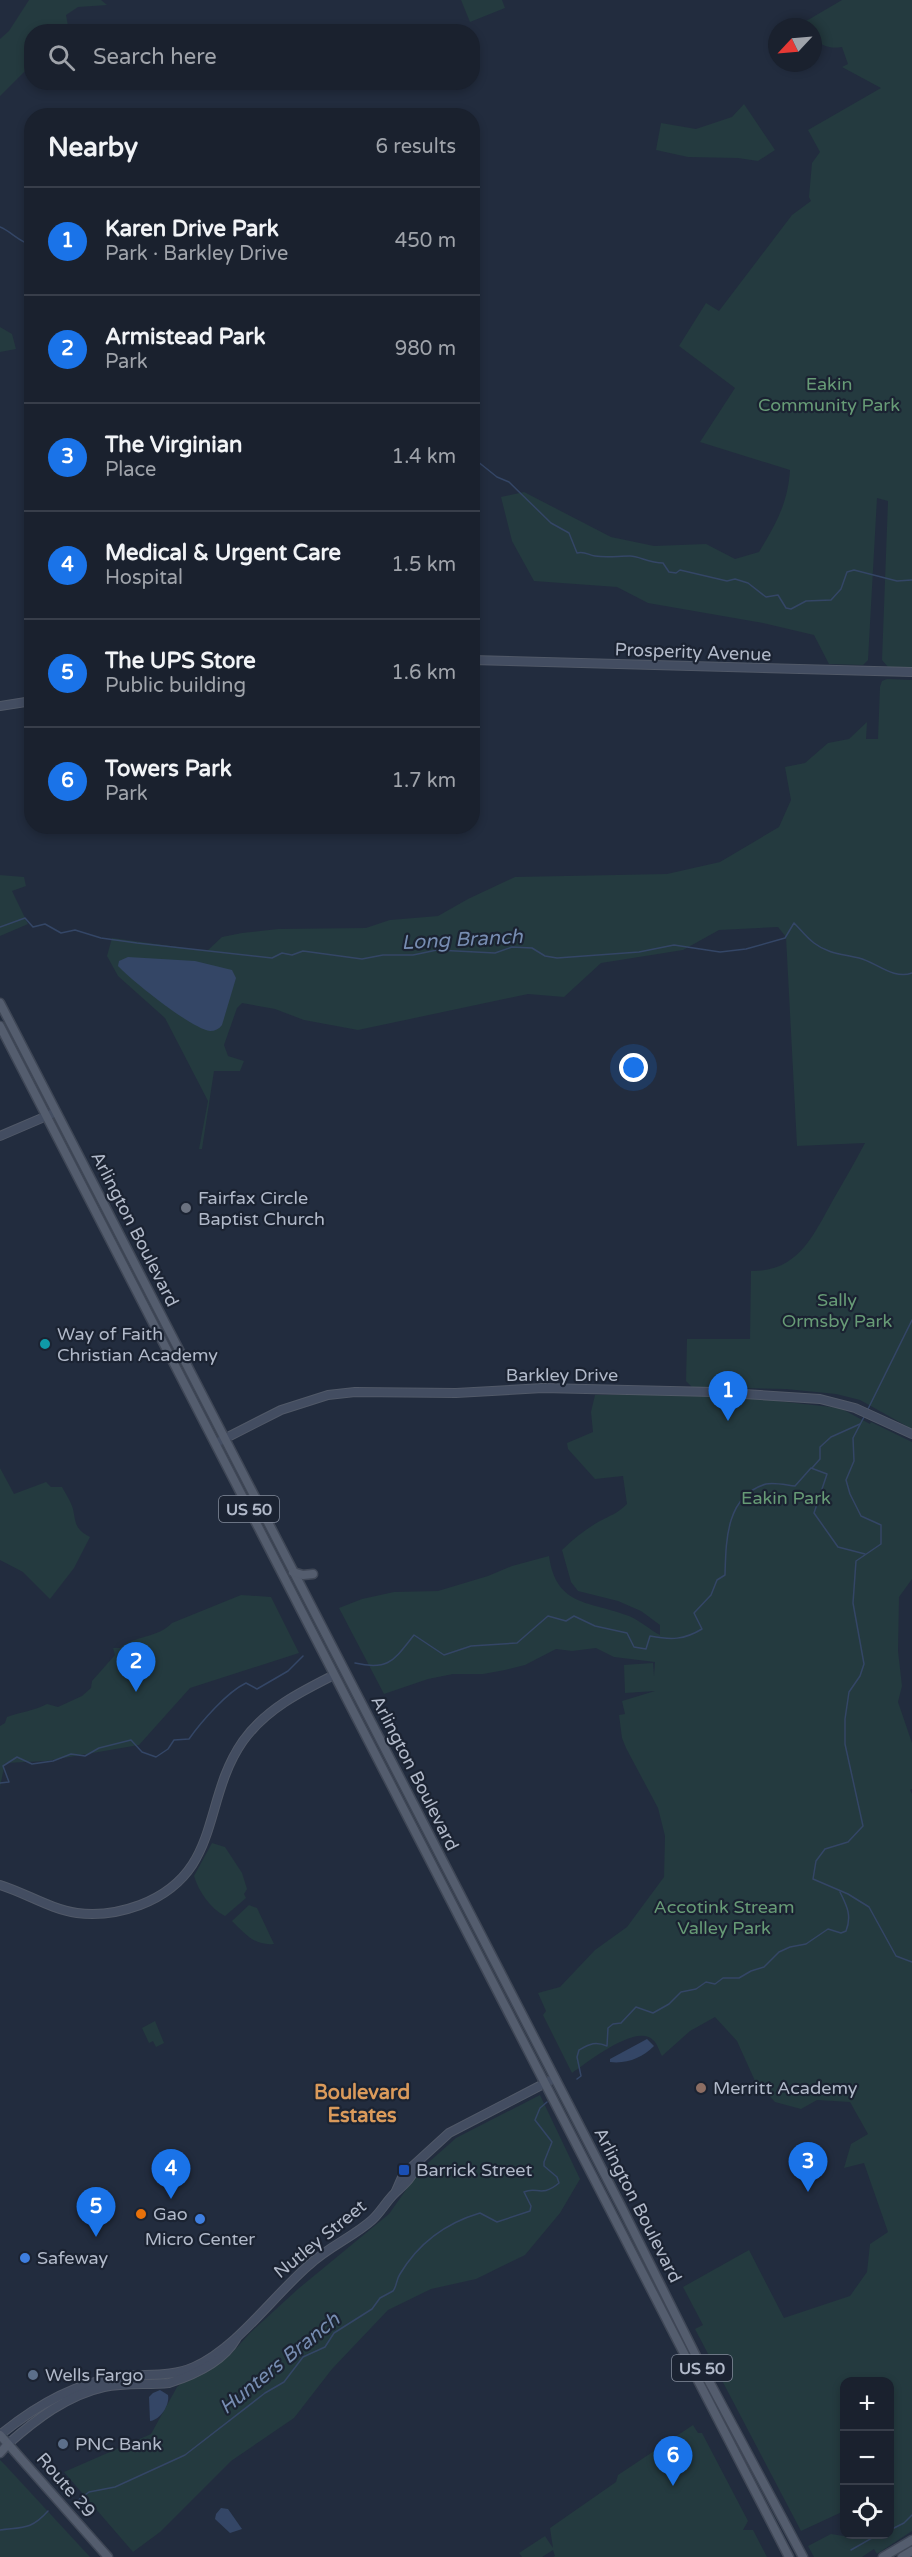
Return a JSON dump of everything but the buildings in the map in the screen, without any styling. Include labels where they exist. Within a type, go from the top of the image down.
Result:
[{"type":"main road","name":"Prosperity Avenue","points":[[480,660],[912,672]]},
{"type":"main road","points":[[0,706],[24,702]]},
{"type":"main road","name":"Arlington Boulevard","points":[[0,1003],[700,2363],[803,2557]]},
{"type":"main road","name":"Arlington Boulevard","points":[[0,1026],[789,2557]]},
{"type":"main road","points":[[0,1136],[56,1112]]},
{"type":"main road","name":"Barkley Drive","points":[[215,1444],[301,1402],[328,1395],[354,1392],[456,1393],[543,1388],[677,1391],[812,1398],[855,1408],[912,1434]]},
{"type":"main road","points":[[294,1572],[303,1575],[313,1574]]},
{"type":"main road","points":[[0,1885],[77,1913],[123,1910],[159,1896],[178,1883],[200,1855],[223,1779],[233,1758],[251,1731],[273,1709],[334,1675]]},
{"type":"main road","name":"Nutley Street","points":[[0,2435],[29,2413],[62,2395],[105,2380],[163,2375],[186,2370],[208,2360],[239,2335],[309,2265],[373,2219],[395,2193],[404,2175],[438,2142],[461,2126],[555,2078]]},
{"type":"main road","name":"Nutley Street","points":[[0,2453],[44,2415],[87,2392],[114,2386],[169,2383],[198,2371],[226,2353],[239,2335]]},
{"type":"main road","name":"Route 29","points":[[0,2435],[108,2557]]},
{"type":"main road","points":[[883,2557],[912,2540]]},
{"type":"main road","points":[[902,2557],[912,2551]]},
{"type":"green space","points":[[29,0],[101,0],[107,5],[78,7],[66,15],[68,24],[24,24],[24,72],[0,96],[0,39],[9,31]]},
{"type":"green space","points":[[461,0],[502,0],[505,8],[470,22]]},
{"type":"green space","name":"Eakin Community Park","points":[[842,0],[912,0],[912,668],[888,667],[882,660],[888,501],[877,498],[868,660],[863,665],[829,664],[814,635],[763,623],[648,603],[617,587],[534,581],[512,541],[501,497],[524,492],[611,537],[654,546],[706,544],[735,559],[759,552],[780,513],[787,493],[790,470],[700,442],[735,388],[679,346],[706,303],[719,311],[792,215],[811,201],[809,197],[812,163],[820,152],[808,130],[881,88],[842,67],[848,64],[842,47],[833,48],[822,44],[822,18],[811,18]]},
{"type":"green space","points":[[744,104],[775,150],[758,161],[738,158],[688,157],[656,150],[661,123],[696,129],[732,117]]},
{"type":"green space","points":[[0,327],[12,334],[16,349],[0,352]]},
{"type":"green space","name":"Sally Ormsby Park","points":[[887,679],[912,680],[912,1429],[860,1400],[836,1394],[786,1389],[692,1387],[686,1381],[687,1339],[750,1339],[751,1271],[767,1270],[781,1265],[792,1258],[811,1239],[865,1143],[797,1146],[786,937],[778,927],[719,930],[683,950],[601,963],[564,997],[528,994],[358,1030],[304,1020],[275,1009],[242,1003],[237,1008],[224,1045],[228,1056],[244,1061],[240,1071],[214,1071],[202,1149],[199,1149],[208,1101],[165,1018],[118,976],[107,956],[112,938],[207,951],[222,937],[242,933],[278,929],[366,928],[390,920],[438,916],[515,877],[667,874],[720,862],[779,827],[791,800],[785,767],[805,763],[828,743],[849,739],[867,722],[866,739],[878,739],[880,687],[882,681]]},
{"type":"green space","points":[[0,875],[24,877],[26,886],[12,891],[28,924],[0,936]]},
{"type":"green space","points":[[681,1394],[775,1398],[777,1401],[840,1408],[912,1442],[912,1579],[899,1597],[898,1651],[902,1686],[898,1702],[912,1743],[912,1789],[910,1790],[912,1794],[912,2531],[877,2554],[874,2549],[862,2557],[814,2557],[808,2546],[831,2534],[840,2535],[840,2539],[894,2539],[894,2377],[840,2377],[840,2513],[801,2531],[695,2329],[703,2325],[683,2287],[749,2250],[784,2318],[850,2296],[867,2272],[870,2244],[888,2232],[864,2163],[844,2168],[851,2144],[868,2134],[850,2102],[817,2100],[801,2109],[775,2102],[755,2081],[737,2041],[715,2017],[690,2031],[662,2056],[653,2040],[645,2036],[635,2037],[612,2046],[572,2073],[543,2015],[546,2011],[538,1993],[560,1987],[595,1950],[627,1927],[664,1877],[665,1836],[658,1808],[626,1748],[622,1738],[619,1715],[625,1714],[622,1701],[655,1691],[625,1693],[624,1665],[653,1663],[654,1676],[655,1662],[614,1657],[596,1648],[572,1651],[556,1649],[525,1665],[483,1674],[453,1674],[428,1679],[384,1694],[339,1608],[362,1599],[394,1592],[438,1591],[549,1556],[553,1573],[559,1585],[567,1593],[577,1600],[638,1620],[660,1635],[660,1625],[641,1611],[618,1601],[578,1591],[571,1582],[562,1550],[584,1531],[627,1504],[623,1476],[595,1479],[568,1449],[567,1443],[593,1432],[591,1412],[595,1395]]},
{"type":"green space","points":[[0,1468],[14,1494],[46,1482],[51,1487],[62,1487],[72,1506],[77,1526],[90,1537],[74,1568],[50,1599],[23,1572],[0,1560]]},
{"type":"green space","points":[[241,1595],[271,1597],[299,1653],[190,1688],[139,1745],[46,1761],[5,1763],[0,1787],[0,1726],[5,1723],[7,1717],[47,1704],[58,1707],[82,1696],[91,1688],[92,1681],[115,1655],[113,1648],[120,1648],[160,1631],[172,1623]]},
{"type":"green space","points":[[212,1843],[225,1847],[242,1873],[247,1889],[244,1894],[246,1898],[225,1916],[206,1899],[194,1876]]},
{"type":"green space","points":[[249,1905],[257,1908],[274,1944],[256,1941],[232,1921]]},
{"type":"green space","points":[[155,2021],[164,2043],[156,2047],[153,2041],[149,2043],[142,2028]]},
{"type":"green space","points":[[540,2095],[580,2179],[560,2213],[525,2255],[476,2279],[431,2289],[388,2310],[332,2369],[294,2418],[231,2461],[160,2532],[133,2552],[64,2472],[151,2434],[177,2387],[186,2379],[231,2354],[250,2333],[298,2289],[389,2214],[420,2170],[456,2138]]},
{"type":"green space","points":[[693,2425],[698,2433],[702,2433],[748,2521],[743,2530],[753,2530],[767,2557],[553,2557],[555,2556],[553,2550],[542,2557],[522,2557],[519,2553],[545,2536],[553,2548],[550,2528],[616,2482],[618,2475]]},
{"type":"green space","points":[[0,2460],[6,2466],[90,2557],[0,2557]]},
{"type":"water","points":[[128,957],[195,961],[232,970],[236,978],[222,1025],[212,1031],[201,1028],[162,1003],[118,966],[119,961]]},
{"type":"water","points":[[647,2039],[654,2046],[644,2054],[628,2061],[610,2062],[610,2059]]},
{"type":"water","points":[[160,2390],[168,2395],[166,2407],[161,2415],[150,2421],[149,2397]]},
{"type":"water","points":[[221,2508],[228,2509],[242,2529],[230,2533],[215,2519]]},
{"type":"waterway","points":[[0,227],[24,242]]},
{"type":"waterway","points":[[480,463],[497,477],[509,482],[551,523],[569,533],[577,553],[604,557],[633,556],[663,563],[669,572],[676,573],[680,570],[727,581],[735,579],[748,583],[766,597],[778,595],[786,608],[791,609],[806,601],[831,600],[841,589],[847,572],[854,570],[897,581],[912,580]]},
{"type":"waterway","name":"Long Branch","points":[[0,927],[25,918],[33,927],[45,924],[61,933],[75,930],[101,938],[137,943],[272,958],[282,953],[292,955],[303,951],[362,959],[383,955],[413,955],[437,950],[495,953],[512,947],[532,948],[545,956],[557,958],[639,952],[674,945],[720,952],[746,949],[785,938],[794,923],[819,947],[865,960],[898,974],[912,973]]},
{"type":"waterway","points":[[867,1411],[912,1320]]},
{"type":"waterway","points":[[865,1415],[853,1438],[854,1461],[846,1480],[861,1516],[881,1525],[881,1544],[856,1561],[853,1603],[864,1664],[860,1676],[849,1692],[845,1719],[845,1744],[863,1826],[848,1842],[825,1849],[816,1861],[813,1879],[848,1894],[869,1907],[896,1956],[912,1962]]},
{"type":"waterway","points":[[812,1468],[820,1459],[820,1447],[831,1437],[860,1424]]},
{"type":"waterway","points":[[355,1663],[376,1666],[390,1661],[414,1635],[444,1655],[471,1646],[517,1643],[548,1616],[566,1621],[574,1616],[595,1626],[627,1633],[634,1647],[646,1649],[650,1636],[671,1638],[689,1635],[702,1629],[694,1613],[711,1595],[717,1580],[725,1575],[726,1548],[731,1521],[743,1498],[766,1484],[795,1486],[811,1468],[827,1474],[814,1513],[838,1547],[865,1554]]},
{"type":"waterway","points":[[0,1783],[9,1782],[3,1766],[17,1757],[32,1764],[53,1761],[71,1754],[85,1756],[99,1748],[131,1740],[142,1752],[156,1757],[168,1749],[174,1740],[189,1739],[215,1708],[239,1687],[246,1683],[257,1689],[288,1671],[303,1656]]},
{"type":"waterway","name":"Hunters Branch","points":[[577,2079],[581,2076],[577,2057],[579,2050],[593,2044],[607,2046],[608,2028],[613,2024],[621,2023],[636,2007],[653,2013],[669,2004],[681,1992],[696,1989],[706,1982],[715,1984],[723,1978],[739,1978],[764,1967],[779,1952],[806,1944],[828,1929],[841,1933],[846,1931],[849,1921],[848,1911],[840,1892]]},
{"type":"waterway","name":"Hunters Branch","points":[[77,2501],[89,2492],[115,2487],[185,2455],[265,2393],[284,2382],[303,2357],[325,2347],[334,2333],[372,2309],[380,2298],[393,2291],[400,2274],[415,2253],[444,2229],[480,2213],[497,2222],[530,2211],[531,2206],[524,2192],[548,2190],[559,2183],[557,2177],[544,2166],[552,2142],[535,2120],[540,2108],[547,2102]]},
{"type":"waterway","name":"Hunters Branch","points":[[0,2530],[31,2525],[48,2511]]},
{"type":"waterway","points":[[894,2528],[904,2523],[912,2515]]},
{"type":"waterway","points":[[851,2550],[870,2539]]},
{"type":"place","name":"Fairfax Circle Baptist Church","points":[[186,1208]]},
{"type":"place","name":"Way of Faith Christian Academy","points":[[45,1344]]},
{"type":"place","name":"Karen Drive Park","points":[[728,1421]]},
{"type":"place","name":"Armistead Park","points":[[136,1692]]},
{"type":"place","name":"Merritt Academy","points":[[701,2088]]},
{"type":"place","name":"Barrick Street","points":[[404,2170]]},
{"type":"place","name":"The Virginian","points":[[808,2192]]},
{"type":"place","name":"Medical & Urgent Care","points":[[171,2199]]},
{"type":"place","name":"Gao","points":[[141,2214]]},
{"type":"place","name":"Micro Center","points":[[200,2219]]},
{"type":"place","name":"The UPS Store","points":[[96,2237]]},
{"type":"place","name":"Safeway","points":[[25,2258]]},
{"type":"place","name":"Wells Fargo","points":[[33,2375]]},
{"type":"place","name":"PNC Bank","points":[[63,2444]]},
{"type":"place","name":"Towers Park","points":[[673,2486]]},
{"type":"district","name":"Boulevard Estates","points":[[362,2104]]},
{"type":"park label","name":"Eakin Park","points":[[786,1498]]},
{"type":"park label","name":"Accotink Stream Valley Park","points":[[724,1917]]}]
